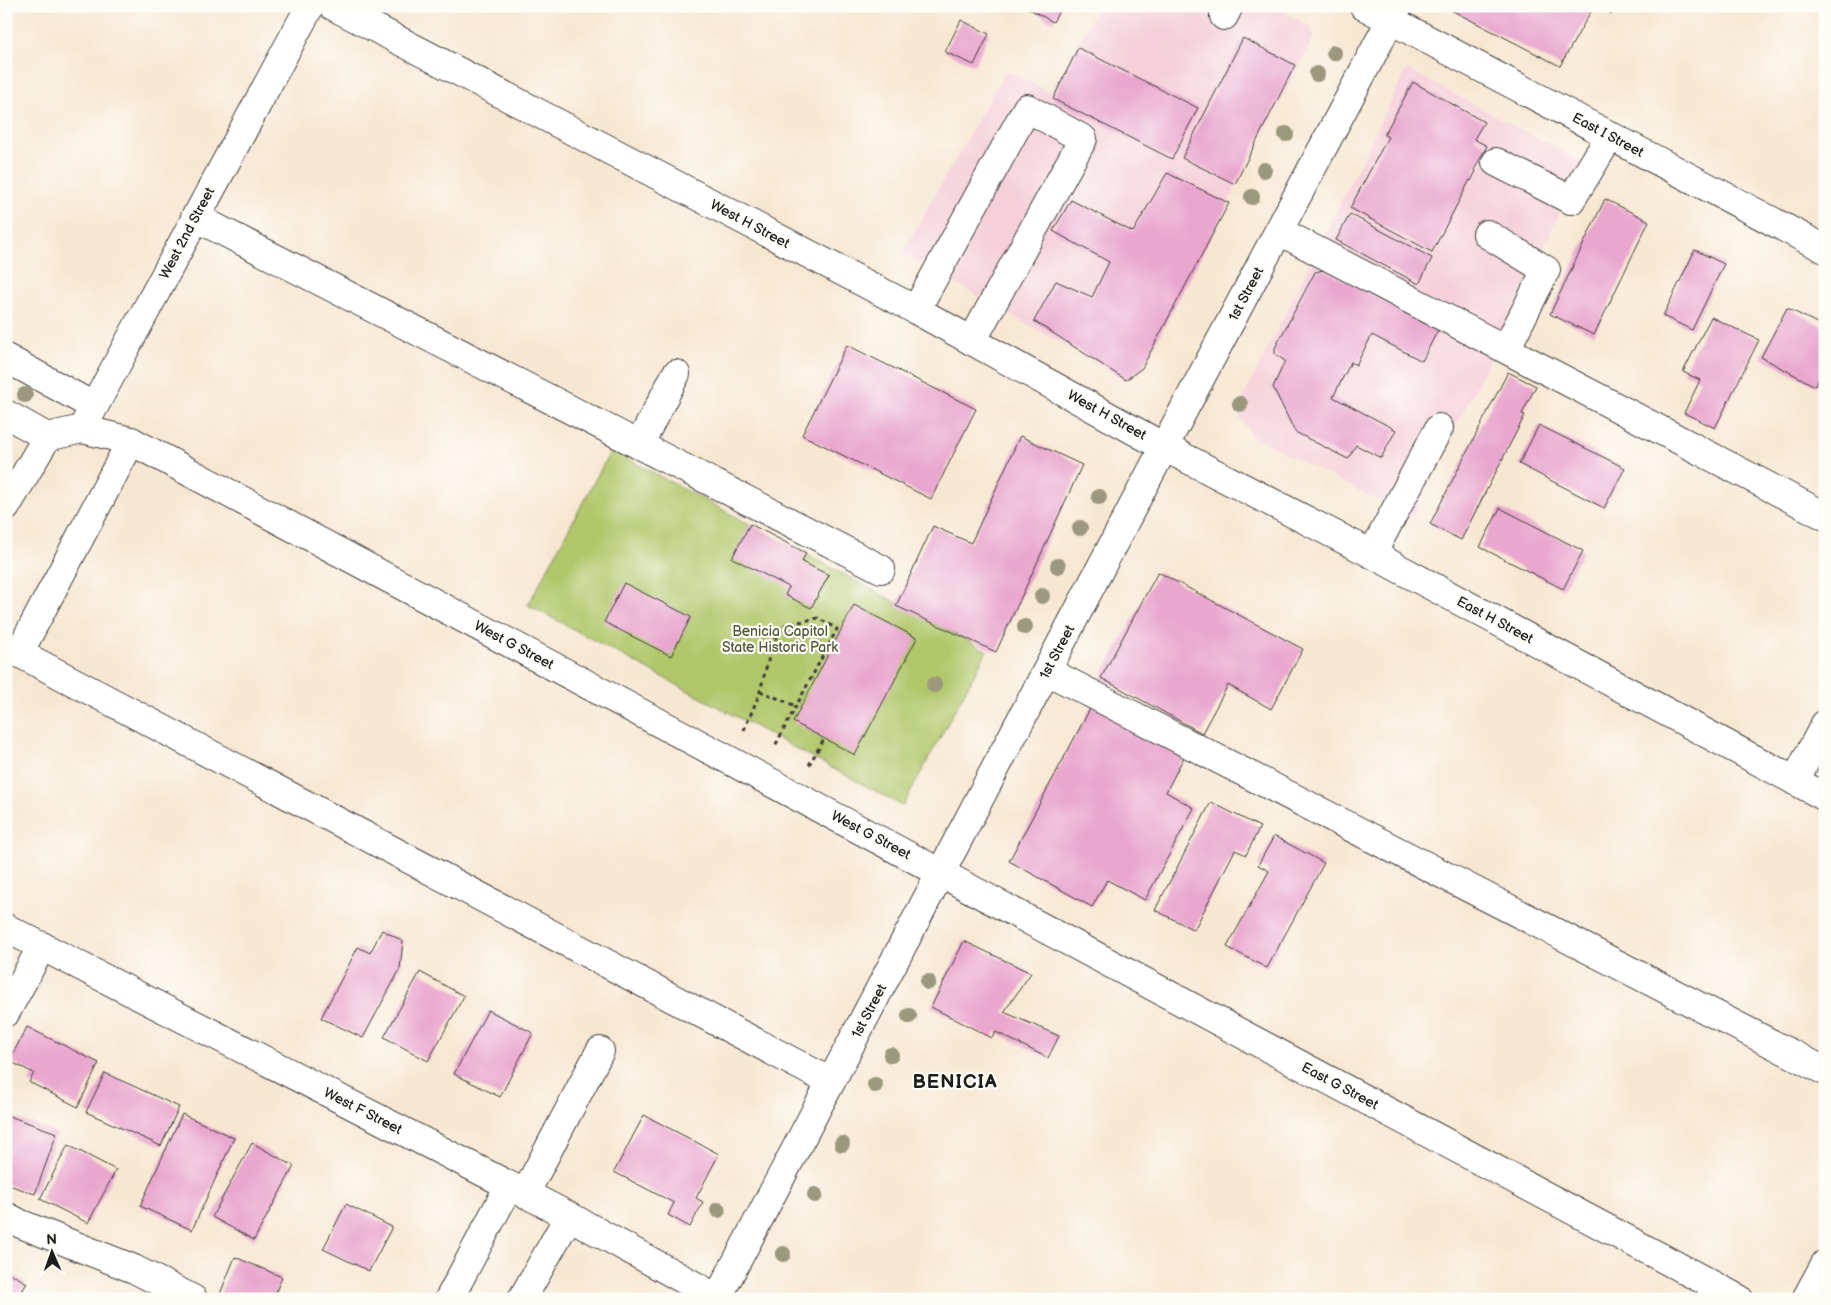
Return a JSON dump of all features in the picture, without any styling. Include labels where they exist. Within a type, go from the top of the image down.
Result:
[{"type":"street","name":"West 2nd Street","points":[[88,417],[310,6]]},
{"type":"street","name":"West H Street","points":[[333,6],[916,310],[1164,447]]},
{"type":"street","name":"East I Street","points":[[1364,6],[1394,13],[1433,44],[1825,249]]},
{"type":"street","name":"1st Street","points":[[718,1298],[1394,13]]},
{"type":"street","points":[[916,310],[1026,108],[1083,139],[972,341]]},
{"type":"street","points":[[1496,162],[1571,200],[1610,136]]},
{"type":"street","points":[[195,217],[881,569]]},
{"type":"street","points":[[1279,231],[1825,516]]},
{"type":"street","points":[[1487,234],[1546,270],[1506,350]]},
{"type":"street","points":[[6,358],[88,417],[47,437],[6,507]]},
{"type":"street","points":[[639,445],[676,374]]},
{"type":"street","points":[[6,414],[47,437]]},
{"type":"street","name":"West G Street","points":[[88,417],[941,873]]},
{"type":"street","points":[[1372,554],[1439,428]]},
{"type":"street","points":[[131,441],[18,653],[831,1082]]},
{"type":"street","name":"East H Street","points":[[1164,447],[1372,554],[1825,797]]},
{"type":"street","points":[[1047,672],[1825,1071]]},
{"type":"street","points":[[1795,781],[1825,724]]},
{"type":"street","name":"East G Street","points":[[941,873],[1739,1299]]},
{"type":"street","name":"West F Street","points":[[6,928],[569,1216],[718,1298]]},
{"type":"street","points":[[6,1012],[42,946]]},
{"type":"street","points":[[449,1299],[600,1052]]},
{"type":"street","points":[[6,1216],[21,1224],[134,1269],[193,1299]]},
{"type":"street","points":[[522,1299],[569,1216]]},
{"type":"street","points":[[1806,1299],[1825,1264]]},
{"type":"path","points":[[744,730],[760,691],[773,642],[785,625],[818,618],[837,629],[775,746]]},
{"type":"path","points":[[760,691],[796,706]]},
{"type":"path","points":[[809,764],[824,739]]},
{"type":"shaded area","points":[[1098,6],[1273,6],[1311,27],[1314,37],[1142,368],[1126,380],[902,253],[1006,70],[1051,93]]},
{"type":"shaded area","points":[[1407,69],[1584,163],[1412,518],[1252,436],[1236,412]]},
{"type":"green space","name":"Benicia Capitol State Historic Park","points":[[611,450],[987,651],[903,806],[528,605]]},
{"type":"building","points":[[1024,6],[1062,6],[1053,22]]},
{"type":"building","points":[[1453,6],[1594,6],[1560,66],[1451,10]]},
{"type":"building","points":[[1596,6],[1616,6],[1612,14]]},
{"type":"building","points":[[961,20],[989,34],[974,65],[945,52]]},
{"type":"building","points":[[1243,38],[1295,65],[1235,184],[1182,158]]},
{"type":"building","points":[[1078,48],[1198,108],[1172,159],[1053,99]]},
{"type":"building","points":[[1413,82],[1484,122],[1474,139],[1487,146],[1474,170],[1476,171],[1471,181],[1432,252],[1350,208],[1388,137],[1384,135]]},
{"type":"building","points":[[1167,173],[1229,203],[1142,368],[1126,380],[1034,321],[1056,281],[1092,297],[1109,262],[1053,231],[1071,200],[1133,232]]},
{"type":"building","points":[[1605,199],[1649,221],[1594,335],[1550,314]]},
{"type":"building","points":[[1350,214],[1432,258],[1419,284],[1336,240]]},
{"type":"building","points":[[1695,250],[1724,264],[1692,330],[1663,316]]},
{"type":"building","points":[[1324,270],[1438,330],[1422,361],[1372,335],[1356,365],[1351,362],[1333,397],[1396,430],[1381,458],[1356,445],[1348,459],[1295,432],[1273,387],[1285,361],[1275,354],[1275,348],[1315,272]]},
{"type":"building","points":[[1787,308],[1825,327],[1825,368],[1815,386],[1761,357]]},
{"type":"building","points":[[1711,317],[1759,340],[1715,428],[1684,413],[1700,380],[1683,372]]},
{"type":"building","points":[[847,345],[976,409],[931,499],[802,435]]},
{"type":"building","points":[[1508,372],[1536,386],[1522,414],[1525,415],[1461,540],[1430,524]]},
{"type":"building","points":[[1539,425],[1625,468],[1604,508],[1519,464]]},
{"type":"building","points":[[1020,436],[1082,465],[996,652],[896,606],[933,526],[971,543]]},
{"type":"building","points":[[1500,508],[1583,551],[1563,589],[1480,547]]},
{"type":"building","points":[[750,524],[806,553],[802,562],[829,575],[811,608],[785,595],[789,587],[732,558]]},
{"type":"building","points":[[1158,572],[1303,649],[1271,709],[1228,685],[1202,733],[1101,678]]},
{"type":"building","points":[[624,583],[691,617],[671,656],[604,622]]},
{"type":"building","points":[[854,605],[917,638],[855,755],[793,722]]},
{"type":"building","points":[[1092,705],[1186,753],[1166,792],[1194,808],[1145,900],[1107,880],[1092,907],[1009,861]]},
{"type":"building","points":[[1211,802],[1260,827],[1246,855],[1235,850],[1194,930],[1155,910]]},
{"type":"building","points":[[1274,836],[1324,863],[1267,968],[1227,947],[1269,871],[1258,865]]},
{"type":"building","points":[[382,930],[403,941],[400,969],[363,1038],[321,1018],[358,947],[370,953]]},
{"type":"building","points":[[964,941],[1031,973],[1004,1012],[1059,1036],[1048,1058],[996,1032],[992,1038],[931,1007]]},
{"type":"building","points":[[420,972],[464,996],[428,1061],[384,1037]]},
{"type":"building","points":[[488,1010],[533,1033],[500,1097],[454,1074]]},
{"type":"building","points":[[27,1027],[99,1063],[78,1107],[29,1082],[34,1073],[9,1061]]},
{"type":"building","points":[[105,1073],[179,1107],[161,1146],[86,1112]]},
{"type":"building","points":[[182,1114],[234,1138],[192,1230],[140,1206]]},
{"type":"building","points":[[6,1115],[57,1133],[35,1194],[6,1184]]},
{"type":"building","points":[[644,1115],[719,1154],[696,1198],[703,1202],[690,1227],[668,1215],[674,1203],[614,1172]]},
{"type":"building","points":[[252,1143],[294,1166],[254,1240],[212,1217]]},
{"type":"building","points":[[68,1145],[116,1170],[88,1223],[40,1199]]},
{"type":"building","points":[[346,1204],[392,1227],[369,1271],[323,1249]]},
{"type":"building","points":[[235,1257],[282,1277],[273,1299],[233,1299],[220,1294]]},
{"type":"building","points":[[6,1271],[27,1283],[17,1299],[6,1299]]},
{"type":"district","name":"BENICIA","points":[[955,1082]]}]
